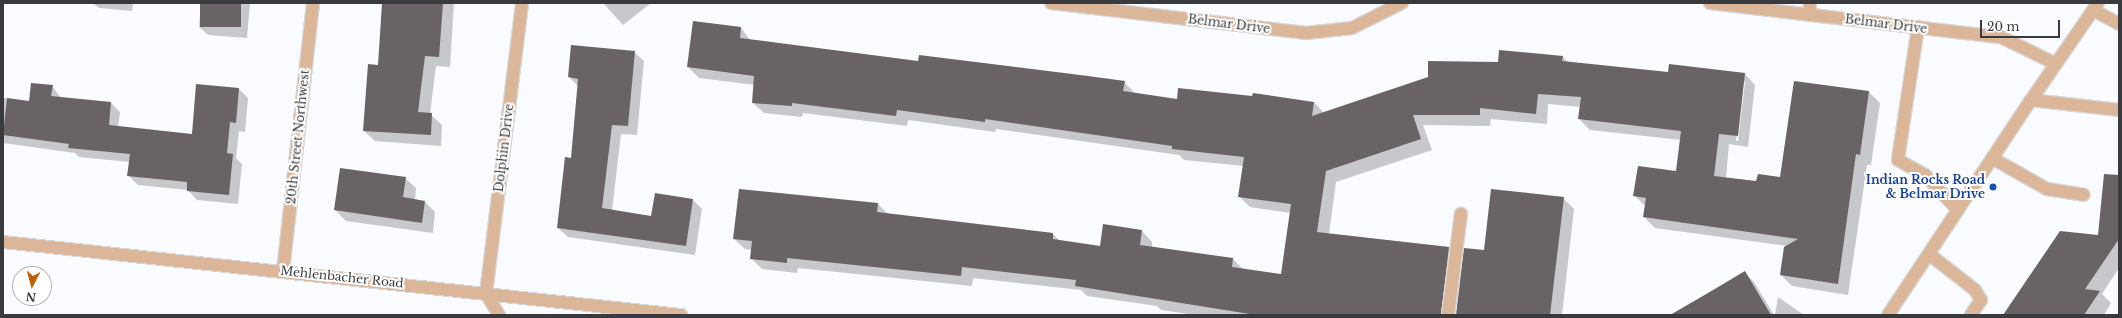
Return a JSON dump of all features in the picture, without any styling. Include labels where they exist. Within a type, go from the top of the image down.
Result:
[{"type":"street","name":"20th Street Northwest","points":[[283,271],[313,3]]},
{"type":"street","name":"Dolphin Drive","points":[[486,293],[522,3]]},
{"type":"street","name":"Belmar Drive","points":[[1051,3],[1306,33],[1352,28],[1402,3]]},
{"type":"street","name":"Belmar Drive","points":[[1710,3],[1810,9],[1918,27],[2001,37],[2056,64]]},
{"type":"street","points":[[1888,315],[2031,100],[2096,7],[2119,24]]},
{"type":"street","points":[[1918,27],[1898,160],[1925,175],[1958,210]]},
{"type":"street","points":[[2031,100],[2119,110]]},
{"type":"street","points":[[1992,158],[2047,189],[2084,195]]},
{"type":"street","points":[[1448,315],[1461,214]]},
{"type":"street","name":"Mehlenbacher Road","points":[[3,242],[681,315]]},
{"type":"street","points":[[1929,254],[1975,290],[1981,300],[1971,315]]},
{"type":"street","points":[[486,293],[499,315]]},
{"type":"building","points":[[200,3],[241,3],[241,27],[200,27]]},
{"type":"building","points":[[382,3],[443,3],[439,57],[425,56],[418,112],[432,113],[431,135],[363,131],[368,64],[378,65]]},
{"type":"building","points":[[693,21],[741,27],[740,38],[918,61],[919,55],[1125,81],[1123,91],[1177,99],[1178,88],[1252,96],[1253,93],[1314,102],[1312,116],[1428,77],[1428,61],[1498,62],[1499,50],[1563,56],[1562,61],[1668,72],[1669,64],[1745,73],[1738,136],[1719,134],[1714,176],[1756,181],[1758,174],[1780,177],[1794,81],[1869,91],[1860,155],[1856,154],[1838,284],[1780,275],[1784,247],[1798,239],[1643,217],[1646,198],[1633,196],[1638,166],[1676,171],[1681,131],[1578,119],[1581,97],[1538,94],[1536,114],[1480,108],[1480,115],[1413,115],[1421,139],[1326,171],[1317,232],[1449,247],[1441,315],[1256,315],[1075,286],[1076,280],[962,267],[961,276],[787,258],[787,263],[750,259],[752,241],[733,239],[739,189],[878,203],[877,212],[1053,233],[1053,239],[1100,246],[1103,224],[1142,230],[1140,245],[1233,258],[1232,267],[1281,274],[1291,204],[1238,197],[1244,157],[1172,149],[1172,146],[985,119],[985,122],[897,110],[896,116],[792,103],[792,106],[752,103],[754,76],[687,67]]},
{"type":"building","points":[[571,45],[635,51],[628,126],[612,125],[602,208],[651,216],[655,193],[693,199],[686,246],[557,228],[565,157],[571,158],[578,79],[568,77]]},
{"type":"building","points":[[31,83],[53,85],[51,96],[111,102],[109,125],[192,134],[196,84],[239,88],[236,123],[230,122],[227,153],[233,154],[229,195],[187,191],[187,182],[127,176],[130,154],[68,148],[69,144],[3,135],[7,98],[29,101]]},
{"type":"building","points":[[340,168],[406,177],[403,197],[425,201],[422,223],[334,210]]},
{"type":"building","points":[[2104,174],[2119,175],[2119,239],[2085,289],[2100,291],[2084,315],[2003,315],[2060,231],[2098,235]]},
{"type":"building","points":[[1491,189],[1564,197],[1550,315],[1456,315],[1464,248],[1484,250]]},
{"type":"building","points":[[1745,271],[1771,315],[1670,315],[1708,293]]},
{"type":"place","name":"Indian Rocks Road & Belmar Drive","points":[[1993,187]]}]
